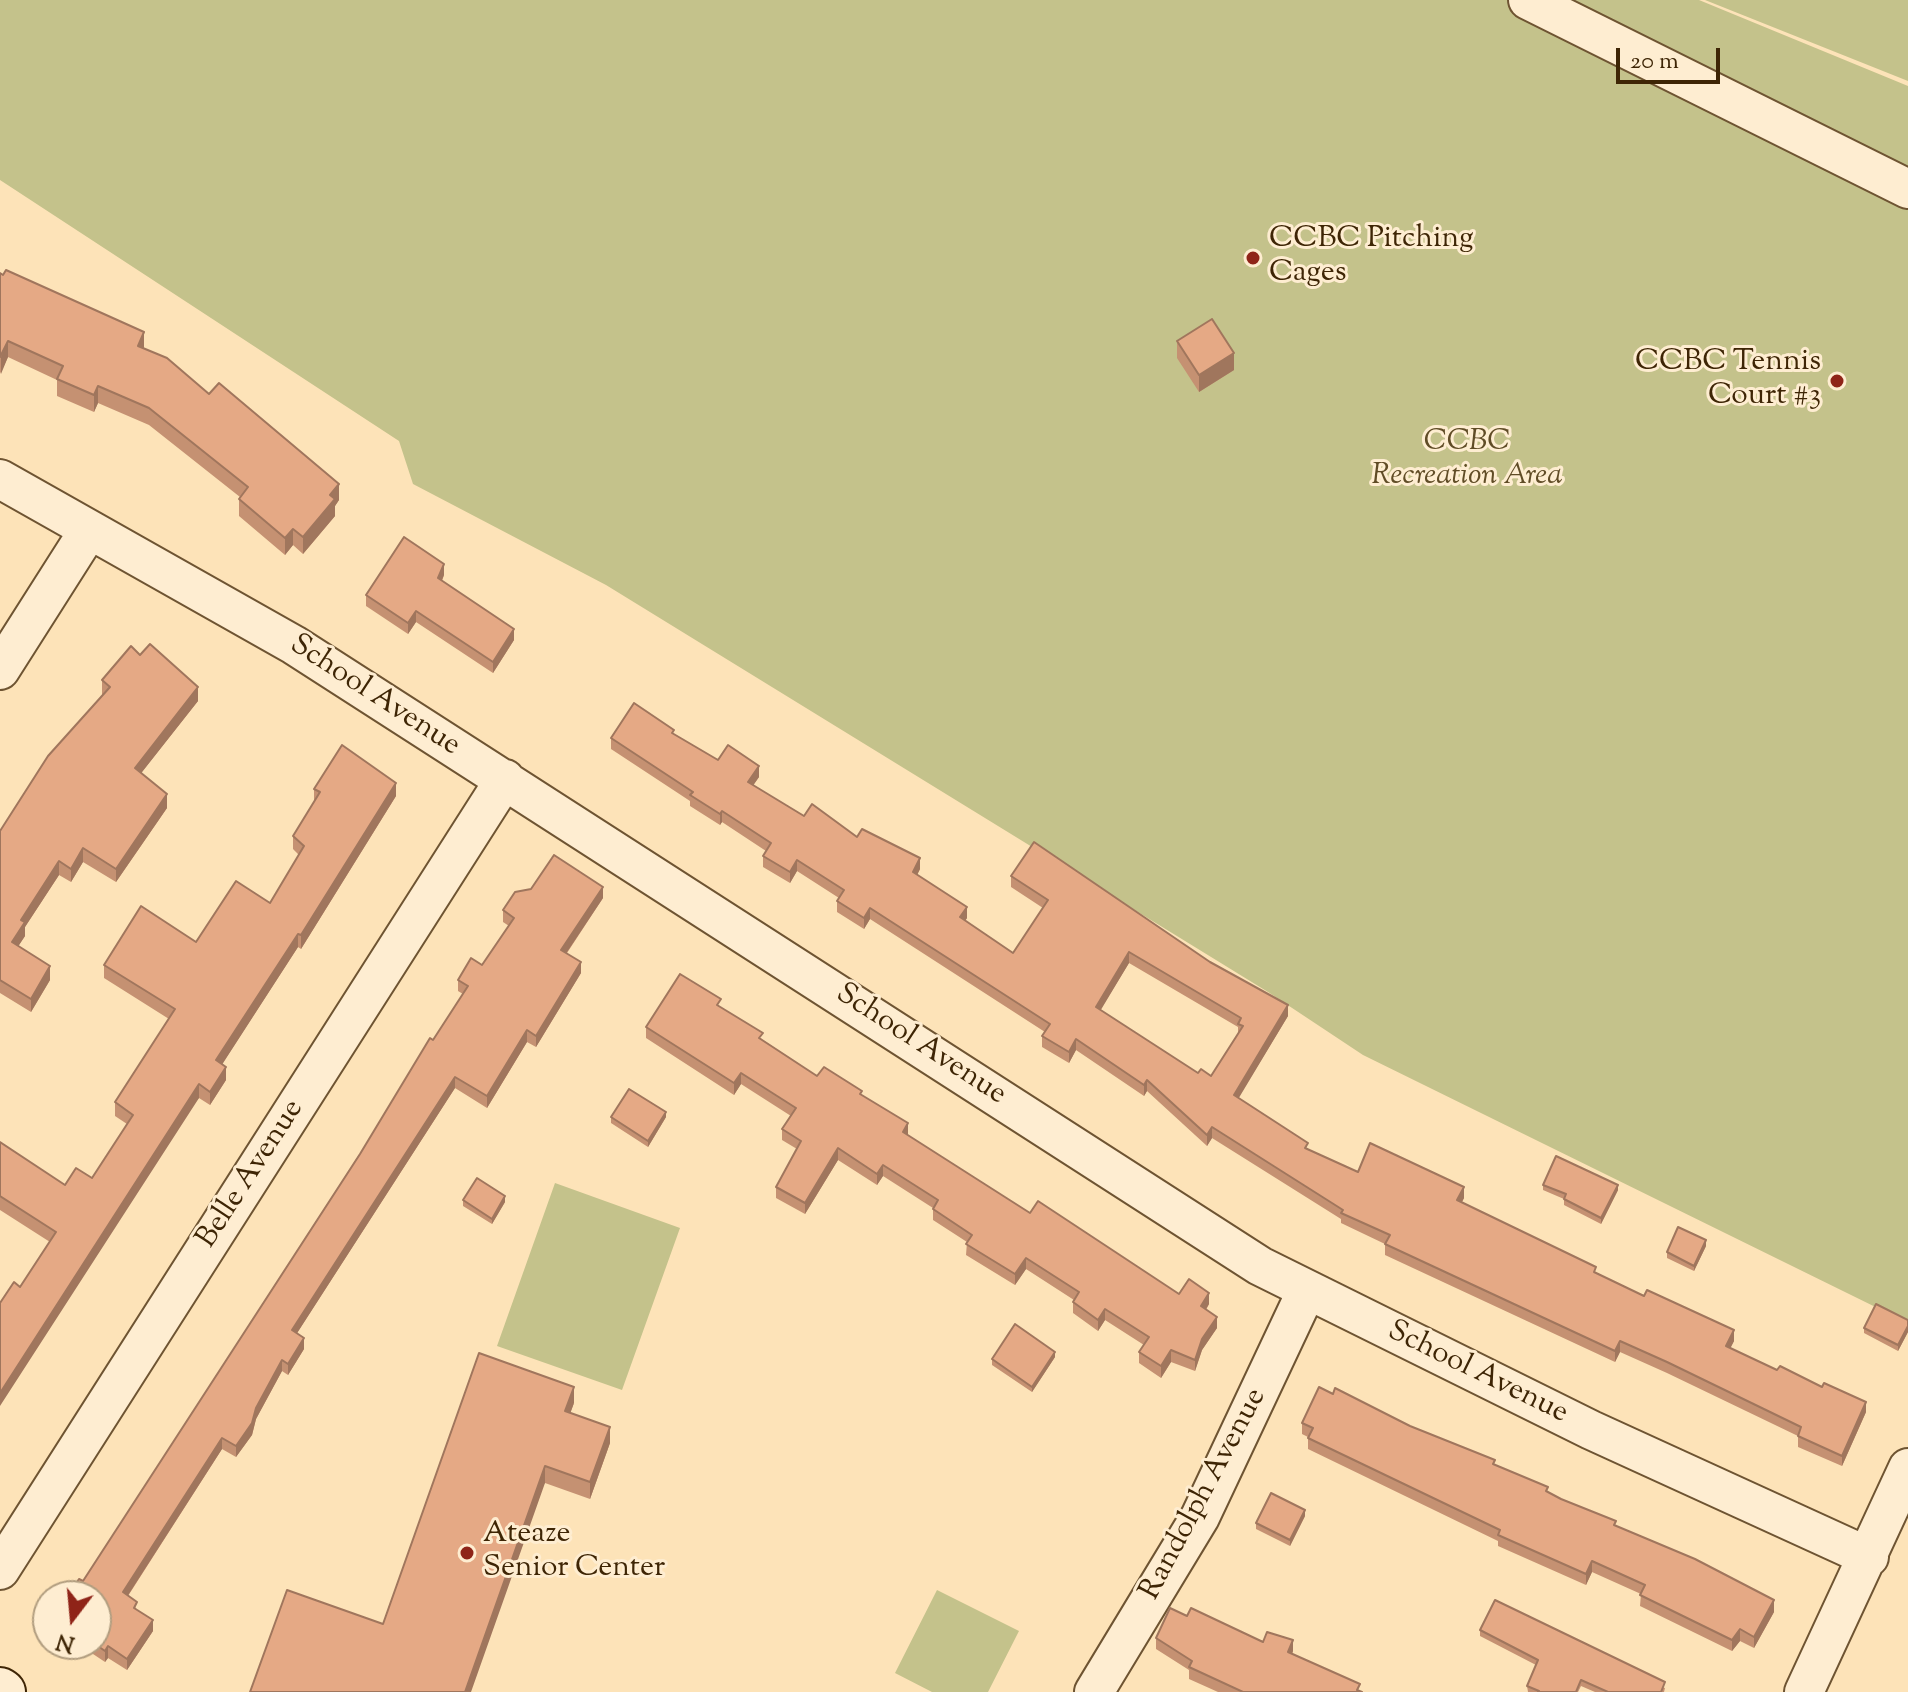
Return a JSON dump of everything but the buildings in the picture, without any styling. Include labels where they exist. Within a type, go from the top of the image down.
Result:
[{"type":"street","points":[[1528,0],[1908,189]]},
{"type":"street","name":"School Avenue","points":[[0,479],[247,616],[1260,1266],[1306,1292],[1591,1430],[1869,1557]]},
{"type":"street","points":[[0,670],[89,530]]},
{"type":"street","name":"Belle Avenue","points":[[0,1570],[505,779]]},
{"type":"street","name":"Randolph Avenue","points":[[1094,1692],[1200,1517],[1306,1292]]},
{"type":"street","points":[[1804,1692],[1908,1468]]},
{"type":"green space","name":"CCBC Recreation Area","points":[[0,0],[1529,0],[1908,206],[1908,1323],[1363,1055],[1268,992],[606,585],[413,484],[399,441],[0,180]]},
{"type":"green space","points":[[1564,0],[1699,0],[1908,86],[1908,171]]},
{"type":"green space","points":[[1705,0],[1908,0],[1908,81]]},
{"type":"green space","points":[[555,1183],[680,1228],[622,1390],[497,1346]]},
{"type":"green space","points":[[937,1590],[1019,1631],[988,1692],[932,1692],[895,1673]]},
{"type":"place","name":"CCBC Pitching Cages","points":[[1253,258]]},
{"type":"place","name":"CCBC Tennis Court #3","points":[[1837,381]]},
{"type":"place","name":"Ateaze Senior Center","points":[[467,1553]]}]
